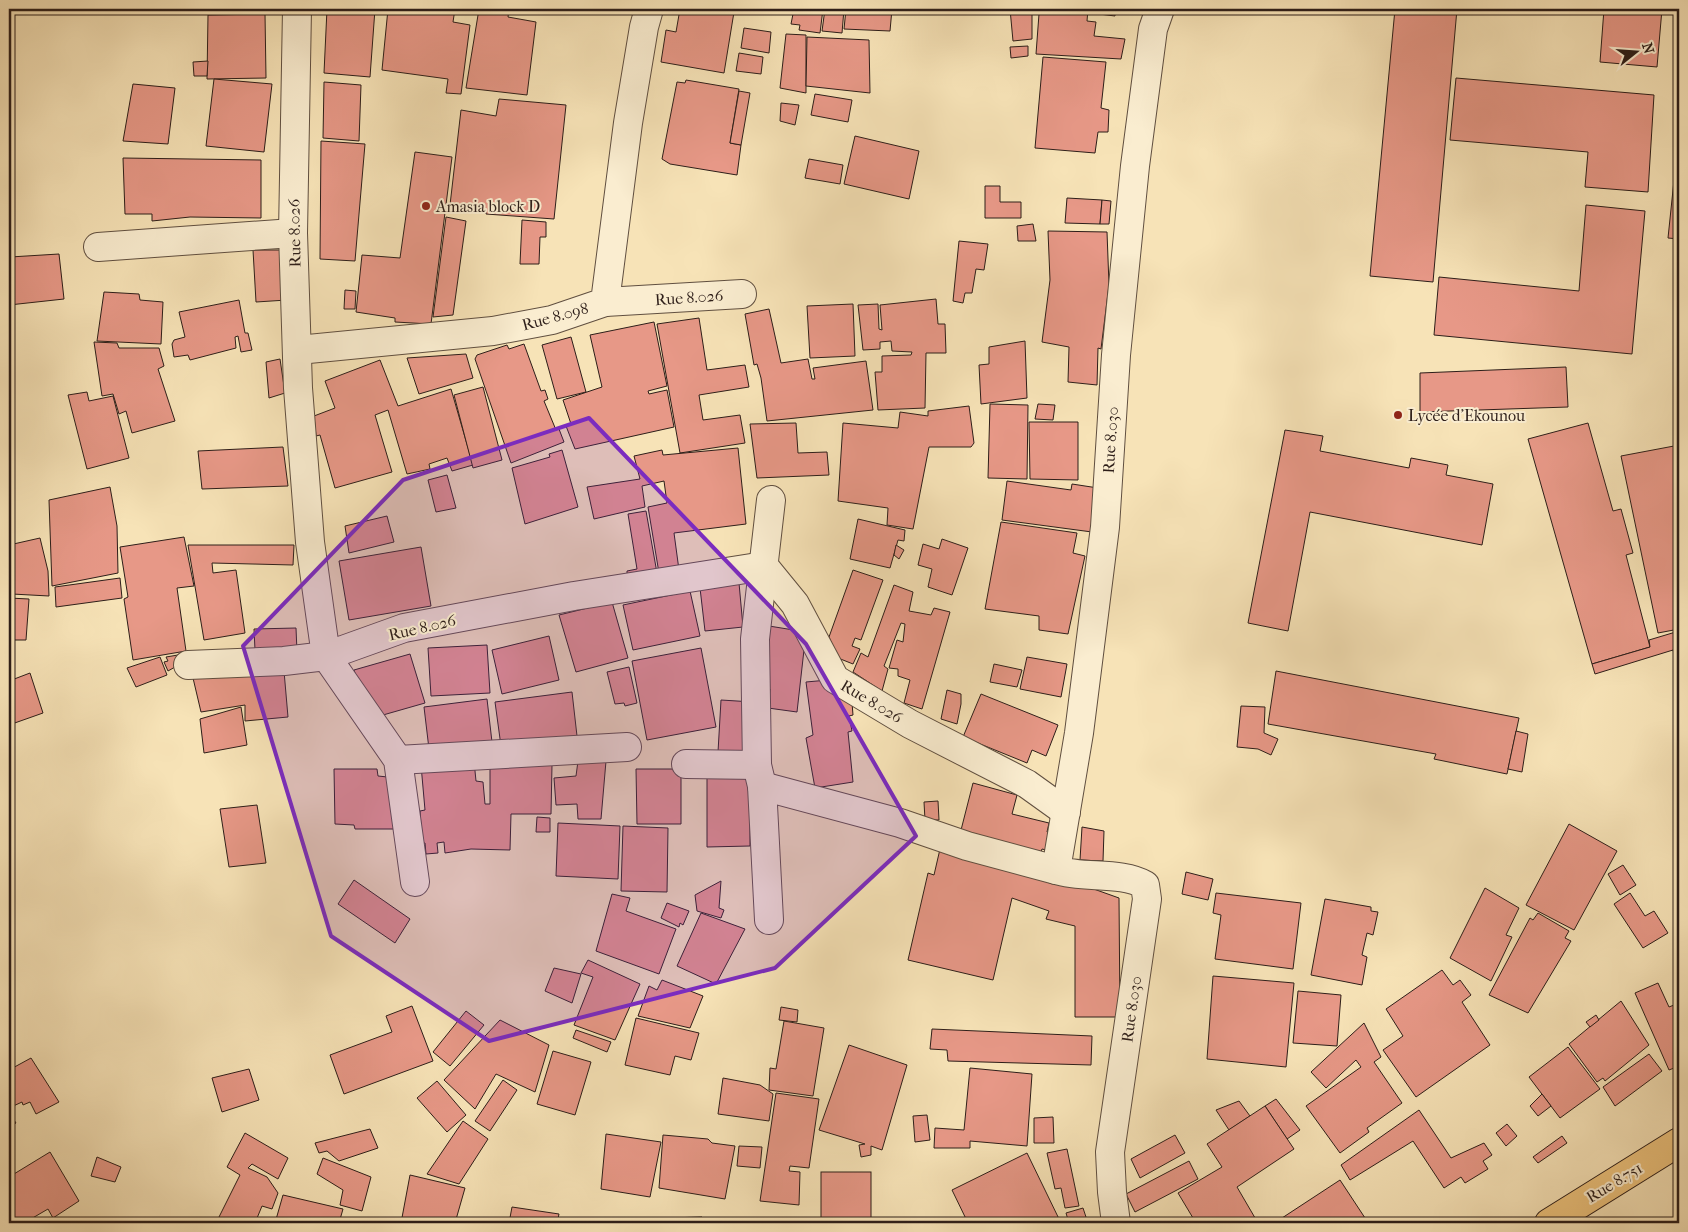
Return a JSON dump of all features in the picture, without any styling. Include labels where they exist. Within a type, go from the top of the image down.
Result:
[{"type":"main road","name":"Rue 8.751","points":[[1549,1223],[1679,1142]]},
{"type":"street","name":"Rue 8.026","points":[[297,9],[293,233],[302,453],[310,542],[326,656],[404,628],[574,596],[764,566],[794,604],[835,679],[910,724],[1027,784],[1066,812]]},
{"type":"street","name":"Rue 8.098","points":[[298,350],[493,331],[552,320],[605,302],[628,123],[649,9]]},
{"type":"street","name":"Rue 8.030","points":[[1056,870],[1079,733],[1104,527],[1116,356],[1134,166],[1153,29],[1160,9]]},
{"type":"street","points":[[98,247],[293,233]]},
{"type":"street","name":"Rue 8.026","points":[[605,302],[742,294]]},
{"type":"street","points":[[769,920],[760,776],[755,639],[771,500]]},
{"type":"street","points":[[188,664],[284,661],[326,656],[398,760],[415,882]]},
{"type":"street","points":[[398,760],[627,747]]},
{"type":"street","name":"Rue 8.030","points":[[686,764],[760,776],[967,846],[1072,875],[1135,879],[1145,885],[1147,899],[1110,1152],[1116,1223]]},
{"type":"highlighted area","points":[[589,418],[806,644],[916,836],[775,968],[489,1041],[331,936],[243,646],[403,480]]},
{"type":"building","points":[[327,9],[375,9],[370,77],[324,73]]},
{"type":"building","points":[[388,9],[455,9],[453,22],[470,25],[461,94],[446,93],[448,79],[382,70]]},
{"type":"building","points":[[479,9],[509,9],[508,17],[536,22],[527,95],[466,88]]},
{"type":"building","points":[[680,9],[716,9],[734,12],[724,73],[661,62],[666,30],[676,32]]},
{"type":"building","points":[[794,9],[823,9],[820,33],[799,30],[800,25],[791,24]]},
{"type":"building","points":[[825,9],[844,9],[842,33],[822,31]]},
{"type":"building","points":[[846,9],[892,9],[890,31],[844,29]]},
{"type":"building","points":[[1010,9],[1088,9],[1087,21],[1096,22],[1094,36],[1125,39],[1121,59],[1036,54],[1039,14],[1032,12],[1032,39],[1013,41]]},
{"type":"building","points":[[1092,9],[1115,9],[1115,16],[1091,13]]},
{"type":"building","points":[[1395,9],[1457,9],[1433,282],[1370,276]]},
{"type":"building","points":[[1604,9],[1662,9],[1657,67],[1600,62]]},
{"type":"building","points":[[265,14],[266,78],[207,79],[208,15]]},
{"type":"building","points":[[744,28],[771,32],[769,53],[741,48]]},
{"type":"building","points":[[786,34],[806,35],[806,93],[780,88]]},
{"type":"building","points":[[807,37],[869,40],[870,93],[806,86]]},
{"type":"building","points":[[1028,46],[1028,56],[1011,58],[1010,47]]},
{"type":"building","points":[[739,53],[763,57],[761,74],[736,71]]},
{"type":"building","points":[[1043,57],[1106,62],[1101,108],[1109,110],[1108,132],[1098,132],[1095,153],[1035,148]]},
{"type":"building","points":[[208,61],[207,76],[194,76],[193,62]]},
{"type":"building","points":[[1456,78],[1654,95],[1648,192],[1585,187],[1588,152],[1450,140]]},
{"type":"building","points":[[214,79],[272,84],[264,152],[206,146]]},
{"type":"building","points":[[686,80],[739,89],[730,143],[741,145],[737,175],[670,164],[662,159],[677,82],[685,83]]},
{"type":"building","points":[[324,82],[361,85],[359,141],[323,138]]},
{"type":"building","points":[[133,84],[175,88],[168,144],[123,141]]},
{"type":"building","points":[[739,91],[750,93],[741,145],[730,143]]},
{"type":"building","points":[[815,94],[852,100],[848,122],[811,115]]},
{"type":"building","points":[[499,99],[566,105],[554,219],[486,214],[486,211],[450,205],[461,110],[496,116]]},
{"type":"building","points":[[781,103],[799,105],[795,125],[780,121]]},
{"type":"building","points":[[1679,111],[1679,137],[1677,137]]},
{"type":"building","points":[[855,136],[919,151],[909,199],[844,184]]},
{"type":"building","points":[[321,141],[365,144],[355,261],[320,259]]},
{"type":"building","name":"Amasia block D","points":[[415,152],[452,157],[431,324],[395,322],[395,318],[356,312],[362,255],[400,258]]},
{"type":"building","points":[[123,158],[261,160],[261,218],[190,217],[152,221],[152,214],[125,214]]},
{"type":"building","points":[[809,159],[843,165],[840,184],[805,178]]},
{"type":"building","points":[[1676,161],[1679,161],[1679,239],[1668,238]]},
{"type":"building","points":[[985,186],[1000,186],[1000,202],[1021,202],[1021,218],[985,218]]},
{"type":"building","points":[[1067,198],[1102,200],[1100,224],[1065,223]]},
{"type":"building","points":[[1102,200],[1111,201],[1109,224],[1100,224]]},
{"type":"building","points":[[1586,205],[1645,211],[1632,354],[1434,335],[1439,277],[1579,291]]},
{"type":"building","points":[[446,217],[466,221],[453,315],[433,317]]},
{"type":"building","points":[[522,220],[546,222],[546,237],[540,237],[539,264],[520,264]]},
{"type":"building","points":[[1033,224],[1036,241],[1018,241],[1017,226]]},
{"type":"building","points":[[1048,231],[1107,232],[1109,285],[1101,349],[1098,348],[1097,385],[1068,382],[1069,347],[1042,342],[1050,280]]},
{"type":"building","points":[[959,241],[988,244],[984,270],[976,269],[972,293],[965,293],[963,303],[953,301]]},
{"type":"building","points":[[9,250],[10,257],[59,254],[64,299],[9,305]]},
{"type":"building","points":[[253,250],[282,250],[287,300],[256,302]]},
{"type":"building","points":[[345,290],[356,291],[355,309],[344,309]]},
{"type":"building","points":[[104,292],[139,294],[140,300],[163,302],[161,344],[97,341]]},
{"type":"building","points":[[936,299],[938,324],[945,324],[946,353],[926,353],[925,408],[878,410],[875,372],[882,372],[882,356],[911,355],[912,352],[892,351],[891,341],[880,342],[880,349],[863,350],[858,305],[878,304],[879,329],[882,330],[880,305]]},
{"type":"building","points":[[239,300],[245,333],[248,333],[252,350],[241,352],[238,336],[235,337],[236,348],[190,360],[188,355],[174,357],[172,344],[174,340],[185,337],[179,312]]},
{"type":"building","points":[[853,304],[855,356],[810,358],[807,306]]},
{"type":"building","points":[[769,309],[781,363],[808,359],[812,379],[815,379],[813,368],[866,361],[873,410],[767,421],[761,378],[757,364],[754,365],[745,314]]},
{"type":"building","points":[[699,318],[707,370],[745,365],[749,387],[699,395],[703,420],[740,415],[745,443],[680,453],[657,324]]},
{"type":"building","points":[[654,322],[667,386],[648,391],[649,394],[667,390],[674,427],[575,449],[566,426],[571,424],[563,400],[602,387],[590,335]]},
{"type":"building","points":[[571,337],[586,392],[557,399],[542,345]]},
{"type":"building","points":[[1025,341],[1027,398],[981,404],[979,365],[989,364],[989,347]]},
{"type":"building","points":[[94,342],[117,343],[119,348],[159,348],[164,366],[158,369],[175,421],[132,433],[126,411],[119,414],[113,394],[102,396]]},
{"type":"building","points":[[524,344],[541,391],[545,390],[548,399],[544,401],[556,430],[559,429],[564,442],[511,463],[475,359],[477,355],[507,345],[509,349]]},
{"type":"building","points":[[466,354],[473,378],[419,394],[407,358]]},
{"type":"building","points":[[280,359],[285,393],[269,398],[266,362]]},
{"type":"building","points":[[380,360],[398,406],[451,389],[473,465],[452,471],[447,458],[429,464],[430,469],[407,474],[388,410],[375,415],[392,472],[335,488],[320,435],[316,436],[314,416],[335,408],[325,381]]},
{"type":"building","points":[[1566,367],[1568,407],[1420,412],[1420,373]]},
{"type":"building","points":[[483,387],[502,460],[473,468],[454,395]]},
{"type":"building","points":[[87,392],[89,401],[113,396],[129,458],[87,469],[68,395]]},
{"type":"building","points":[[990,404],[1028,405],[1027,479],[988,478]]},
{"type":"building","points":[[1038,404],[1055,405],[1053,420],[1035,419]]},
{"type":"building","points":[[969,406],[974,443],[971,447],[929,447],[913,529],[887,525],[888,508],[838,501],[843,423],[898,428],[900,412],[928,416],[928,411]]},
{"type":"building","points":[[1029,422],[1078,422],[1078,480],[1030,479]]},
{"type":"building","points":[[796,423],[798,453],[827,452],[829,475],[757,478],[750,424]]},
{"type":"building","points":[[1588,423],[1613,511],[1621,509],[1633,553],[1626,555],[1650,647],[1592,664],[1528,439]]},
{"type":"building","points":[[1285,430],[1323,436],[1320,451],[1409,468],[1411,458],[1448,465],[1446,475],[1493,484],[1482,545],[1310,512],[1288,631],[1248,623]]},
{"type":"building","points":[[1674,446],[1679,473],[1679,629],[1658,633],[1621,456]]},
{"type":"building","points":[[283,447],[288,486],[202,489],[198,451]]},
{"type":"building","points":[[738,448],[746,524],[674,533],[679,570],[659,573],[648,507],[667,503],[664,481],[642,486],[645,507],[594,519],[587,487],[640,479],[634,456],[662,450],[663,455]]},
{"type":"building","points":[[562,450],[578,507],[525,524],[512,468],[550,457],[549,454]]},
{"type":"building","points":[[447,475],[456,508],[436,512],[428,480]]},
{"type":"building","points":[[1007,481],[1071,490],[1072,484],[1098,488],[1092,532],[1002,520]]},
{"type":"building","points":[[110,487],[117,526],[118,573],[52,586],[49,500]]},
{"type":"building","points":[[646,511],[657,573],[627,577],[627,571],[637,569],[628,514]]},
{"type":"building","points":[[387,516],[394,542],[349,553],[345,526]]},
{"type":"building","points":[[858,519],[905,530],[904,541],[898,540],[890,568],[850,559]]},
{"type":"building","points":[[1001,522],[1077,533],[1073,553],[1085,556],[1068,634],[1039,630],[1039,616],[985,609]]},
{"type":"building","points":[[184,537],[194,586],[177,588],[186,651],[133,660],[124,599],[128,597],[120,547]]},
{"type":"building","points":[[40,538],[48,571],[49,596],[12,594],[9,545]]},
{"type":"building","points":[[942,539],[968,548],[952,595],[928,587],[932,569],[918,565],[923,544],[939,549]]},
{"type":"building","points":[[188,545],[294,545],[293,565],[212,563],[213,573],[236,570],[245,633],[204,640]]},
{"type":"building","points":[[896,545],[904,550],[899,559],[894,555]]},
{"type":"building","points":[[421,547],[431,606],[349,620],[339,561]]},
{"type":"building","points":[[853,570],[883,580],[861,640],[855,638],[852,646],[860,649],[853,664],[838,658],[829,637]]},
{"type":"building","points":[[120,578],[122,598],[56,607],[55,587]]},
{"type":"building","points":[[739,583],[743,627],[705,631],[700,588]]},
{"type":"building","points":[[894,585],[913,592],[909,611],[931,615],[934,608],[950,612],[922,709],[904,703],[910,680],[898,676],[898,669],[889,668],[897,640],[903,642],[905,624],[901,623],[884,666],[888,669],[882,691],[853,672],[861,653],[868,657]]},
{"type":"building","points":[[690,591],[700,636],[633,650],[623,605]]},
{"type":"building","points":[[9,598],[29,599],[26,640],[9,640]]},
{"type":"building","points":[[612,602],[628,658],[576,672],[559,615]]},
{"type":"building","points":[[769,626],[806,632],[797,712],[768,708],[770,689],[766,688]]},
{"type":"building","points":[[296,628],[297,652],[255,650],[254,629]]},
{"type":"building","points":[[1679,631],[1679,672],[1673,650],[1595,674],[1592,664],[1650,647],[1649,640]]},
{"type":"building","points":[[549,636],[559,680],[502,694],[492,650]]},
{"type":"building","points":[[487,645],[490,693],[431,696],[428,648]]},
{"type":"building","points":[[701,648],[716,727],[647,740],[632,661]]},
{"type":"building","points":[[410,654],[425,703],[369,719],[354,670]]},
{"type":"building","points":[[178,655],[182,663],[168,671],[164,662],[168,661],[166,657]]},
{"type":"building","points":[[160,657],[167,675],[136,687],[127,668]]},
{"type":"building","points":[[1027,657],[1067,664],[1061,697],[1020,689]]},
{"type":"building","points":[[994,664],[1022,670],[1017,687],[990,682]]},
{"type":"building","points":[[629,667],[637,703],[625,706],[624,703],[615,704],[607,672]]},
{"type":"building","points":[[284,671],[288,717],[245,721],[245,705],[201,712],[193,678]]},
{"type":"building","points":[[1276,671],[1519,718],[1507,774],[1434,759],[1436,754],[1268,724]]},
{"type":"building","points":[[30,673],[43,713],[9,725],[9,681]]},
{"type":"building","points":[[850,678],[853,715],[849,716],[852,731],[848,732],[853,782],[815,788],[806,738],[813,735],[806,682]]},
{"type":"building","points":[[947,690],[961,694],[957,724],[941,719]]},
{"type":"building","points":[[572,692],[577,736],[501,746],[495,702]]},
{"type":"building","points":[[981,694],[1058,725],[1046,756],[1032,750],[1027,763],[963,737]]},
{"type":"building","points":[[487,699],[492,742],[429,749],[424,707]]},
{"type":"building","points":[[721,700],[753,702],[750,754],[718,752]]},
{"type":"building","points":[[1241,706],[1265,707],[1264,733],[1278,739],[1271,755],[1258,749],[1237,747]]},
{"type":"building","points":[[241,707],[247,745],[204,753],[200,719]]},
{"type":"building","points":[[1516,731],[1528,734],[1522,772],[1508,769]]},
{"type":"building","points":[[490,756],[511,764],[552,765],[551,814],[511,814],[510,850],[471,849],[445,853],[444,842],[437,843],[438,853],[426,854],[425,843],[422,843],[420,811],[425,810],[421,765],[474,761],[476,781],[483,782],[485,804],[490,804]]},
{"type":"building","points":[[578,761],[606,761],[601,819],[578,819],[577,804],[556,805],[554,778],[576,776]]},
{"type":"building","points":[[334,769],[377,769],[378,776],[397,778],[397,829],[355,829],[354,825],[335,824]]},
{"type":"building","points":[[636,769],[681,769],[681,824],[637,824]]},
{"type":"building","points":[[750,774],[750,846],[707,847],[707,775]]},
{"type":"building","points":[[973,783],[1017,795],[1012,814],[1049,823],[1047,832],[1058,834],[1050,851],[1042,849],[1040,854],[960,834]]},
{"type":"building","points":[[938,801],[939,820],[925,820],[924,802]]},
{"type":"building","points":[[257,805],[266,863],[229,867],[220,809]]},
{"type":"building","points":[[537,817],[550,818],[550,832],[536,832]]},
{"type":"building","points":[[558,823],[620,826],[618,879],[556,876]]},
{"type":"building","points":[[1569,824],[1617,851],[1574,930],[1526,905]]},
{"type":"building","points":[[623,826],[668,828],[667,892],[621,891]]},
{"type":"building","points":[[1082,827],[1104,831],[1103,861],[1080,860]]},
{"type":"building","points":[[940,849],[1015,861],[1119,898],[1120,1017],[1075,1017],[1075,926],[1046,919],[1049,911],[1012,898],[993,980],[908,960],[928,873],[934,875]]},
{"type":"building","points":[[1623,865],[1636,885],[1620,895],[1608,874]]},
{"type":"building","points":[[1186,872],[1213,879],[1208,900],[1182,894]]},
{"type":"building","points":[[354,880],[410,919],[395,943],[338,904]]},
{"type":"building","points":[[721,881],[719,908],[724,910],[721,918],[697,911],[695,895]]},
{"type":"building","points":[[1485,888],[1519,908],[1506,935],[1512,937],[1491,981],[1450,958]]},
{"type":"building","points":[[1216,893],[1301,903],[1293,969],[1215,959],[1221,915],[1213,913]]},
{"type":"building","points":[[1630,893],[1645,916],[1654,911],[1668,933],[1643,948],[1614,904]]},
{"type":"building","points":[[612,894],[630,898],[626,911],[676,929],[659,974],[596,951]]},
{"type":"building","points":[[1325,899],[1371,907],[1371,911],[1378,912],[1373,935],[1367,933],[1362,955],[1367,957],[1362,985],[1311,975]]},
{"type":"building","points":[[667,903],[689,911],[683,925],[680,923],[679,927],[661,918]]},
{"type":"building","points":[[701,913],[745,929],[716,984],[677,966]]},
{"type":"building","points":[[1538,913],[1569,931],[1565,938],[1571,941],[1528,1013],[1489,995],[1530,918],[1533,920]]},
{"type":"building","points":[[588,960],[640,984],[615,1040],[574,1025],[593,977],[581,973]]},
{"type":"building","points":[[554,968],[581,974],[572,1003],[545,991]]},
{"type":"building","points":[[1442,970],[1453,985],[1460,980],[1471,995],[1462,1002],[1490,1045],[1416,1097],[1383,1050],[1403,1036],[1386,1009]]},
{"type":"building","points":[[1213,976],[1294,983],[1286,1067],[1207,1059]]},
{"type":"building","points":[[662,980],[703,996],[690,1028],[638,1016],[649,986],[657,990]]},
{"type":"building","points":[[1658,983],[1669,1007],[1679,1003],[1679,1066],[1669,1070],[1635,993]]},
{"type":"building","points":[[1298,991],[1341,995],[1337,1046],[1293,1043]]},
{"type":"building","points":[[1621,1001],[1649,1045],[1605,1081],[1603,1078],[1597,1082],[1569,1044]]},
{"type":"building","points":[[412,1006],[433,1061],[344,1094],[330,1055],[392,1032],[386,1016]]},
{"type":"building","points":[[781,1007],[798,1010],[797,1022],[779,1020]]},
{"type":"building","points":[[466,1011],[484,1025],[450,1066],[433,1052]]},
{"type":"building","points":[[1596,1015],[1599,1020],[1590,1027],[1586,1022]]},
{"type":"building","points":[[636,1018],[699,1033],[691,1060],[675,1056],[670,1075],[625,1065]]},
{"type":"building","points":[[500,1020],[549,1045],[535,1092],[496,1074],[475,1109],[444,1080]]},
{"type":"building","points":[[784,1021],[824,1028],[813,1096],[769,1090],[770,1068],[776,1069]]},
{"type":"building","points":[[1364,1023],[1381,1057],[1374,1062],[1402,1103],[1367,1128],[1369,1132],[1340,1153],[1306,1106],[1361,1067],[1356,1060],[1326,1088],[1311,1072]]},
{"type":"building","points":[[932,1029],[1092,1036],[1091,1065],[948,1061],[947,1050],[930,1049]]},
{"type":"building","points":[[576,1030],[611,1042],[607,1052],[573,1038]]},
{"type":"building","points":[[849,1045],[907,1065],[882,1150],[871,1146],[871,1155],[861,1157],[859,1145],[865,1144],[819,1130]]},
{"type":"building","points":[[1568,1047],[1600,1089],[1560,1118],[1529,1077]]},
{"type":"building","points":[[553,1051],[591,1062],[575,1115],[537,1104]]},
{"type":"building","points":[[1649,1054],[1662,1071],[1615,1106],[1603,1087]]},
{"type":"building","points":[[31,1058],[59,1102],[36,1114],[30,1102],[23,1105],[22,1102],[9,1108],[9,1070]]},
{"type":"building","points":[[970,1068],[1032,1074],[1027,1146],[970,1141],[970,1148],[934,1148],[935,1128],[964,1130]]},
{"type":"building","points":[[249,1069],[259,1100],[222,1112],[212,1078]]},
{"type":"building","points":[[723,1078],[760,1085],[773,1094],[769,1121],[718,1114]]},
{"type":"building","points":[[503,1080],[517,1090],[490,1131],[475,1121]]},
{"type":"building","points":[[437,1081],[466,1115],[447,1132],[417,1098]]},
{"type":"building","points":[[776,1093],[819,1099],[809,1168],[790,1166],[789,1171],[800,1172],[799,1205],[760,1201]]},
{"type":"building","points":[[1542,1094],[1551,1106],[1538,1116],[1530,1106]]},
{"type":"building","points":[[1276,1099],[1300,1130],[1287,1139],[1265,1106]]},
{"type":"building","points":[[1239,1101],[1250,1116],[1229,1130],[1216,1110]]},
{"type":"building","points":[[1265,1106],[1294,1149],[1237,1187],[1258,1223],[1196,1223],[1178,1193],[1222,1167],[1207,1144]]},
{"type":"building","points":[[1419,1110],[1451,1158],[1484,1143],[1492,1155],[1483,1161],[1488,1169],[1465,1183],[1461,1177],[1444,1188],[1413,1141],[1350,1180],[1341,1165]]},
{"type":"building","points":[[9,1115],[16,1123],[9,1127]]},
{"type":"building","points":[[927,1115],[930,1140],[915,1142],[913,1116]]},
{"type":"building","points":[[1053,1117],[1054,1143],[1034,1143],[1034,1118]]},
{"type":"building","points":[[463,1121],[488,1139],[459,1184],[427,1174]]},
{"type":"building","points":[[1507,1124],[1517,1136],[1506,1146],[1496,1133]]},
{"type":"building","points":[[370,1129],[378,1148],[339,1161],[327,1151],[319,1153],[315,1143]]},
{"type":"building","points":[[245,1133],[288,1158],[278,1179],[252,1164],[248,1168],[267,1177],[278,1193],[272,1209],[262,1206],[255,1223],[216,1223],[240,1175],[227,1167]]},
{"type":"building","points":[[606,1134],[661,1142],[650,1197],[601,1189]]},
{"type":"building","points":[[663,1135],[708,1139],[712,1143],[735,1146],[725,1199],[659,1188]]},
{"type":"building","points":[[1175,1135],[1185,1153],[1140,1178],[1131,1159]]},
{"type":"building","points":[[1562,1136],[1567,1143],[1538,1163],[1533,1157]]},
{"type":"building","points":[[739,1146],[762,1147],[760,1168],[737,1166]]},
{"type":"building","points":[[1067,1149],[1079,1206],[1065,1208],[1061,1188],[1055,1189],[1047,1153]]},
{"type":"building","points":[[50,1152],[79,1201],[53,1218],[48,1209],[24,1223],[18,1223],[9,1208],[9,1177]]},
{"type":"building","points":[[1027,1153],[1061,1223],[968,1223],[952,1190]]},
{"type":"building","points":[[97,1157],[121,1167],[115,1182],[91,1176]]},
{"type":"building","points":[[323,1158],[371,1177],[362,1211],[340,1205],[343,1190],[317,1174]]},
{"type":"building","points":[[1189,1161],[1198,1179],[1135,1212],[1126,1194]]},
{"type":"building","points":[[821,1172],[871,1172],[871,1223],[821,1223]]},
{"type":"building","points":[[410,1175],[465,1188],[455,1223],[401,1223]]},
{"type":"building","points":[[1340,1180],[1367,1221],[1363,1223],[1286,1223],[1282,1218]]},
{"type":"building","points":[[283,1195],[343,1209],[339,1223],[275,1223]]},
{"type":"building","points":[[512,1207],[559,1214],[557,1223],[509,1223]]},
{"type":"building","points":[[1083,1208],[1088,1223],[1069,1223],[1066,1213]]},
{"type":"building","points":[[702,1217],[703,1223],[634,1223],[634,1219]]},
{"type":"building","points":[[1279,1218],[1283,1223],[1271,1223]]},
{"type":"place","name":"Amasia block D","points":[[426,206]]},
{"type":"place","name":"Lycée d'Ekounou","points":[[1398,415]]}]
